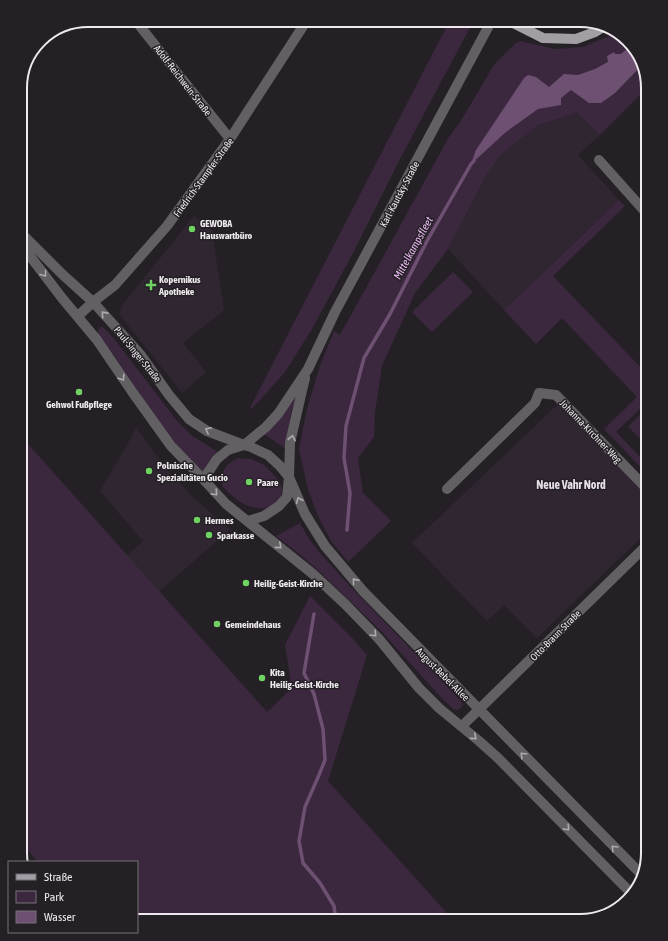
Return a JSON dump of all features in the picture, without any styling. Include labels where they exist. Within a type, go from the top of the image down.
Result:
[{"type":"main road","points":[[520,27],[543,38],[576,39],[598,30]]},
{"type":"street","name":"Adolf-Reichwein-Straße","points":[[141,27],[230,139]]},
{"type":"street","name":"Friedrich-Stampfer-Straße","points":[[78,316],[115,285],[168,226],[230,139],[302,27]]},
{"type":"street","name":"Karl-Kautsky-Straße","points":[[205,481],[217,459],[228,450],[244,445],[266,427],[278,414],[308,368],[335,312],[488,27]]},
{"type":"street","points":[[599,160],[641,207]]},
{"type":"street","name":"Paul-Singer-Straße","points":[[27,239],[93,302],[140,354],[170,395],[190,419],[207,431],[268,455]]},
{"type":"street","points":[[27,252],[97,340],[171,446],[226,504],[313,574],[345,604],[378,639],[419,688],[439,708],[498,758],[628,890]]},
{"type":"street","name":"Karl-Kautsky-Straße","points":[[248,521],[264,516],[279,506],[287,496],[290,443],[300,395],[308,368]]},
{"type":"street","name":"Johanna-Kirchner-Weg","points":[[447,489],[535,403],[539,393],[556,395],[641,483]]},
{"type":"street","name":"August-Bebel-Allee","points":[[268,455],[289,477],[305,514],[325,546],[363,591],[638,871]]},
{"type":"street","name":"Otto-Braun-Straße","points":[[462,726],[480,710],[640,551]]},
{"type":"shaded area","points":[[577,113],[600,135],[578,155],[619,200],[504,310],[448,249],[487,174],[500,154],[538,125]]},
{"type":"shaded area","points":[[194,216],[212,231],[224,310],[183,343],[206,372],[182,393],[119,314],[123,304]]},
{"type":"shaded area","points":[[558,404],[641,490],[641,538],[537,638],[504,605],[487,621],[412,543]]},
{"type":"shaded area","points":[[136,427],[168,471],[194,498],[230,529],[159,592],[127,556],[143,541],[100,491]]},
{"type":"green space","points":[[446,27],[470,27],[312,329],[285,372],[250,410]]},
{"type":"green space","points":[[610,35],[623,45],[633,58],[639,73],[641,94],[600,135],[577,113],[538,125],[501,154],[487,174],[448,249],[415,293],[382,366],[375,412],[374,437],[358,458],[363,493],[391,521],[348,562],[331,541],[319,518],[308,490],[299,449],[307,409],[320,366],[334,331],[340,335],[449,137],[462,119],[494,65],[516,43],[520,41],[555,49],[583,47]]},
{"type":"green space","points":[[619,200],[625,206],[553,276],[641,368],[641,408],[616,432],[641,458],[641,468],[604,429],[637,397],[562,318],[536,344],[504,310]]},
{"type":"green space","points":[[453,272],[473,292],[432,332],[412,312]]},
{"type":"green space","points":[[100,327],[103,327],[115,340],[177,421],[191,435],[218,452],[206,466],[204,472],[183,453],[148,407],[114,355],[98,334]]},
{"type":"green space","points":[[296,396],[291,413],[286,449],[264,434]]},
{"type":"green space","points":[[641,414],[641,439],[628,427]]},
{"type":"green space","points":[[27,443],[267,712],[292,688],[285,645],[310,596],[353,639],[367,655],[328,781],[448,914],[138,914],[138,861],[37,861],[27,850]]},
{"type":"green space","points":[[238,458],[251,459],[264,465],[276,477],[282,487],[281,497],[272,505],[264,508],[254,508],[235,498],[222,486],[221,475],[227,465]]},
{"type":"green space","points":[[300,523],[309,539],[320,553],[460,700],[463,704],[461,708],[457,710],[453,709],[382,632],[321,573],[276,536]]},
{"type":"water","points":[[627,49],[633,58],[638,69],[615,93],[601,103],[589,103],[571,90],[561,98],[561,105],[538,109],[506,132],[471,164],[476,150],[524,78],[528,75],[536,77],[549,87],[564,74],[578,75],[595,69],[608,62],[607,56],[614,52],[615,54],[621,54]]},
{"type":"waterway","name":"Mittelkampsfleet","points":[[347,530],[350,493],[344,458],[346,426],[364,358],[390,314],[427,241],[474,161]]},
{"type":"waterway","name":"Mittelkampsfleet","points":[[314,614],[304,673],[314,694],[323,729],[325,760],[305,807],[299,841],[303,863],[320,883],[334,906],[335,914]]},
{"type":"place","name":"GEWOBA Hauswartbüro","points":[[192,229]]},
{"type":"place","name":"Kopernikus Apotheke","points":[[151,285]]},
{"type":"place","name":"Gehwol Fußpflege","points":[[79,392]]},
{"type":"place","name":"Polnische Spezialitäten Gucio","points":[[149,471]]},
{"type":"place","name":"Paare","points":[[249,482]]},
{"type":"place","name":"Hermes","points":[[197,520]]},
{"type":"place","name":"Sparkasse","points":[[209,535]]},
{"type":"place","name":"Heilig-Geist-Kirche","points":[[246,583]]},
{"type":"place","name":"Gemeindehaus","points":[[217,624]]},
{"type":"place","name":"Kita Heilig-Geist-Kirche","points":[[262,678]]},
{"type":"district","name":"Neue Vahr Nord","points":[[571,485]]}]
